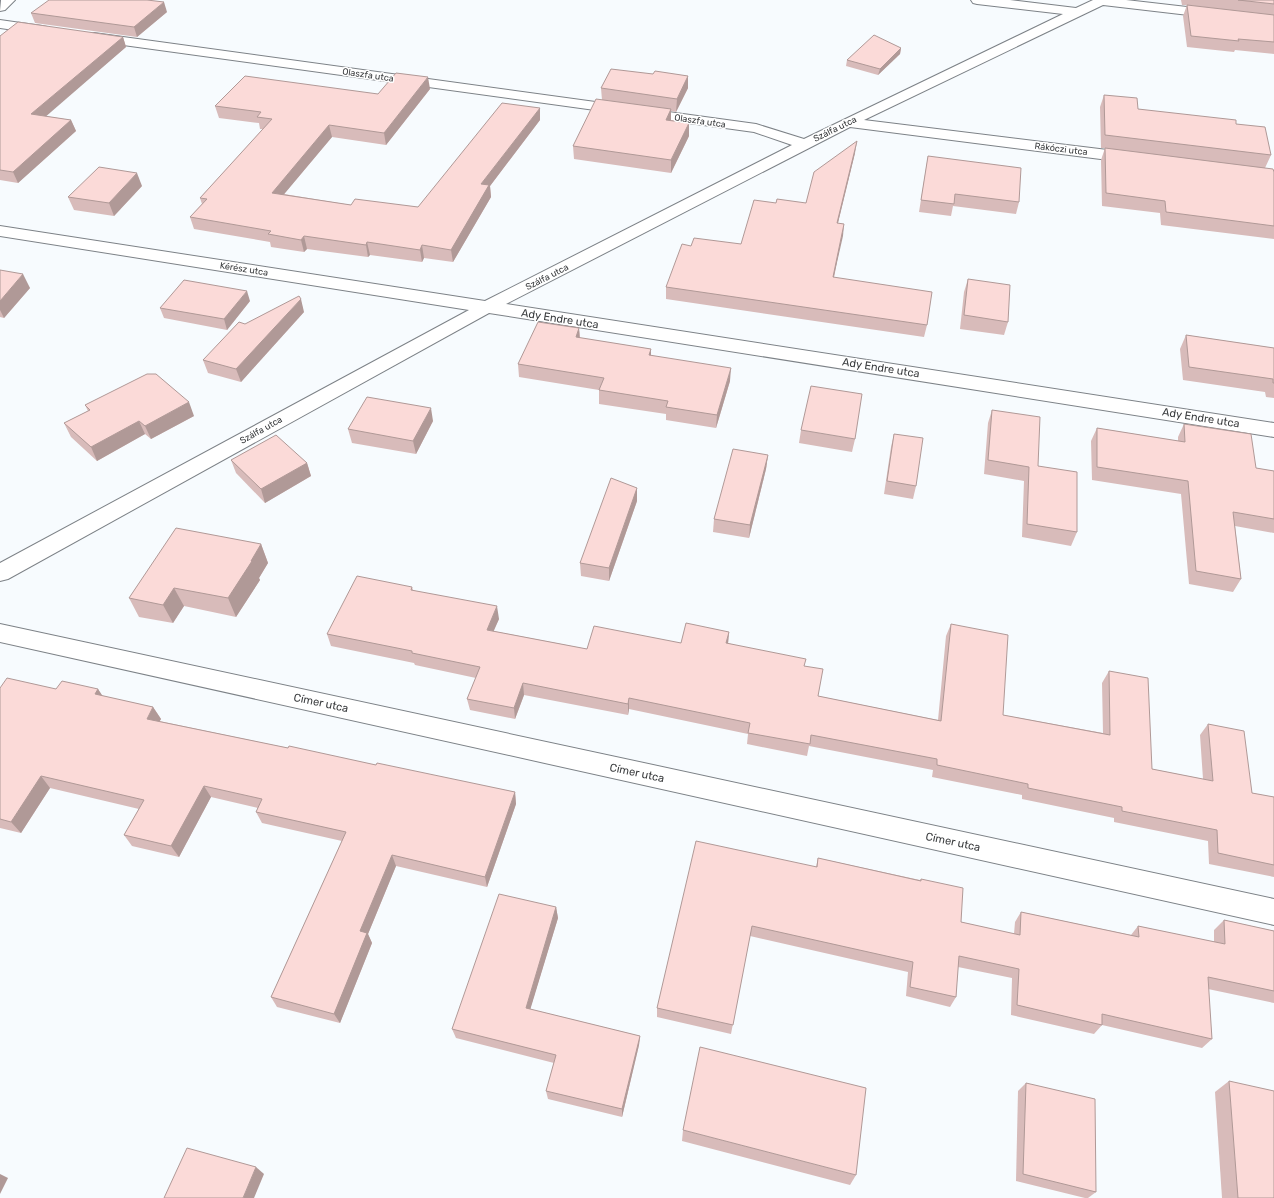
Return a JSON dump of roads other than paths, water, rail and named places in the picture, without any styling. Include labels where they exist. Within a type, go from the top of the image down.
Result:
[{"type":"street","points":[[0,7],[9,0]]},
{"type":"street","points":[[977,0],[1079,12]]},
{"type":"street","points":[[1103,0],[1274,21]]},
{"type":"street","name":"Szálfa utca","points":[[0,573],[487,307],[848,122],[1103,0]]},
{"type":"street","points":[[0,24],[55,32]]},
{"type":"street","name":"Olaszfa utca","points":[[79,35],[756,128],[804,144]]},
{"type":"street","name":"Rákóczi utca","points":[[848,122],[1148,160]]},
{"type":"street","name":"Kérész utca","points":[[0,231],[487,307]]},
{"type":"street","name":"Ady Endre utca","points":[[487,307],[1274,430]]},
{"type":"street","name":"Címer utca","points":[[0,633],[1274,912]]}]
